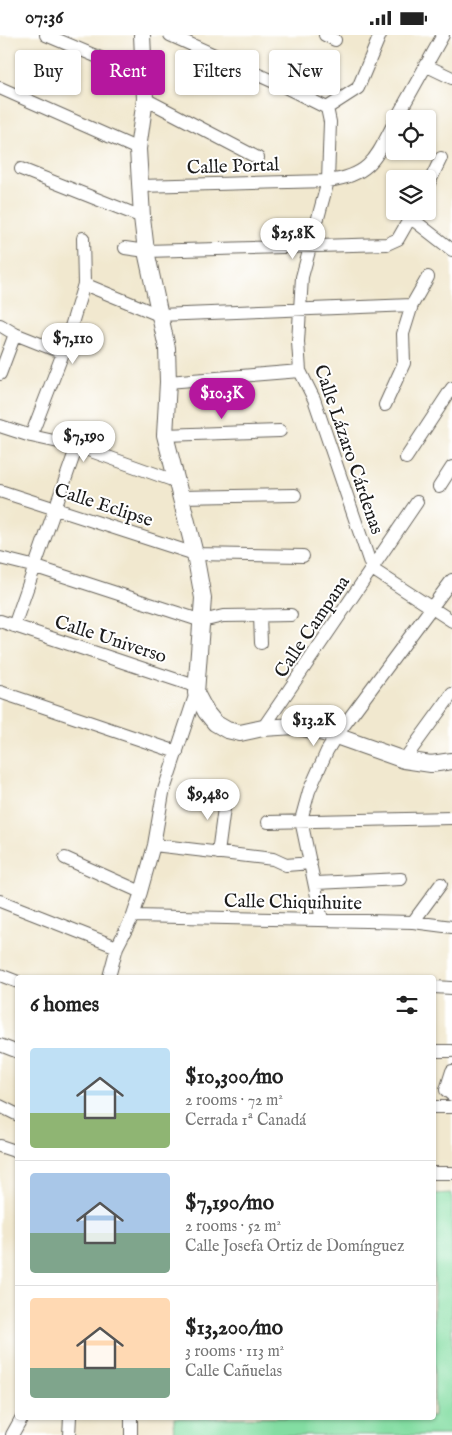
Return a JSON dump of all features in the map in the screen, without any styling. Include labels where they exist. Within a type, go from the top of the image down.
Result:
[{"type":"street","points":[[46,35],[91,54]]},
{"type":"street","points":[[142,35],[142,50]]},
{"type":"street","points":[[170,35],[327,108],[358,88],[380,35]]},
{"type":"street","name":"Calle Portal","points":[[401,110],[443,35]]},
{"type":"street","points":[[425,65],[452,78]]},
{"type":"street","points":[[0,88],[138,149]]},
{"type":"street","points":[[109,975],[117,947],[133,917],[141,892],[154,845],[163,793],[196,689],[203,598],[195,554],[175,481],[165,435],[168,382],[167,348],[146,251],[139,186],[138,149],[144,95]]},
{"type":"street","points":[[144,99],[258,158]]},
{"type":"street","name":"Calle Lázaro Cárdenas","points":[[327,108],[330,122],[328,181],[302,277],[298,341],[300,371],[314,399],[372,569]]},
{"type":"street","name":"Calle Portal","points":[[139,186],[328,181],[348,178],[362,172],[373,161],[386,138]]},
{"type":"street","points":[[435,170],[441,158]]},
{"type":"street","points":[[21,169],[142,217]]},
{"type":"street","points":[[125,248],[146,251],[387,244],[398,239],[410,220]]},
{"type":"street","points":[[419,220],[452,250]]},
{"type":"street","points":[[31,436],[63,353],[84,284],[84,238]]},
{"type":"street","points":[[385,405],[404,363],[403,333],[412,305],[428,277]]},
{"type":"street","points":[[84,284],[159,315],[299,311],[412,305]]},
{"type":"street","points":[[0,325],[15,334],[63,353]]},
{"type":"street","points":[[0,374],[15,334]]},
{"type":"street","points":[[168,382],[300,371]]},
{"type":"street","points":[[406,458],[452,388]]},
{"type":"street","points":[[0,426],[31,436],[77,445],[175,481]]},
{"type":"street","points":[[165,435],[280,431]]},
{"type":"street","points":[[14,626],[77,445]]},
{"type":"street","points":[[439,487],[452,467]]},
{"type":"street","name":"Calle Eclipse","points":[[0,491],[195,554],[303,556]]},
{"type":"street","points":[[180,497],[295,495]]},
{"type":"street","name":"Calle Campana","points":[[263,728],[417,502]]},
{"type":"street","points":[[0,558],[36,567],[202,621],[223,616],[291,615]]},
{"type":"street","points":[[372,569],[452,621]]},
{"type":"street","points":[[322,920],[316,883],[301,821],[309,791],[336,736],[452,580]]},
{"type":"street","points":[[260,615],[261,643]]},
{"type":"street","name":"Calle Universo","points":[[0,621],[196,689]]},
{"type":"street","points":[[196,689],[206,712],[215,723],[227,730],[240,733],[263,728],[295,726],[336,736],[404,760],[431,764],[452,761]]},
{"type":"street","points":[[0,692],[177,752]]},
{"type":"street","points":[[404,760],[452,694]]},
{"type":"street","points":[[218,853],[224,807],[228,798]]},
{"type":"street","points":[[268,822],[452,818]]},
{"type":"street","points":[[154,845],[273,859],[286,865],[311,863]]},
{"type":"street","points":[[65,858],[141,892]]},
{"type":"street","points":[[316,883],[401,879]]},
{"type":"street","points":[[413,923],[441,884]]},
{"type":"street","points":[[0,901],[117,947]]},
{"type":"street","name":"Calle Chiquihuite","points":[[133,917],[322,920],[413,923],[452,927]]},
{"type":"street","points":[[0,975],[15,981]]},
{"type":"street","points":[[436,987],[452,988]]},
{"type":"street","points":[[0,1045],[15,1051]]},
{"type":"street","points":[[436,1051],[452,1051]]},
{"type":"street","points":[[452,1071],[446,1090],[452,1095]]},
{"type":"street","points":[[0,1106],[15,1114]]},
{"type":"street","points":[[436,1107],[452,1107]]},
{"type":"street","points":[[0,1146],[15,1151]]},
{"type":"street","points":[[436,1173],[452,1173]]},
{"type":"street","points":[[12,1435],[20,1420]]},
{"type":"street","points":[[69,1435],[70,1420]]},
{"type":"street","points":[[130,1435],[132,1420]]},
{"type":"green space","points":[[452,1193],[452,1435],[175,1435],[174,1420],[436,1420],[436,1194]]}]
